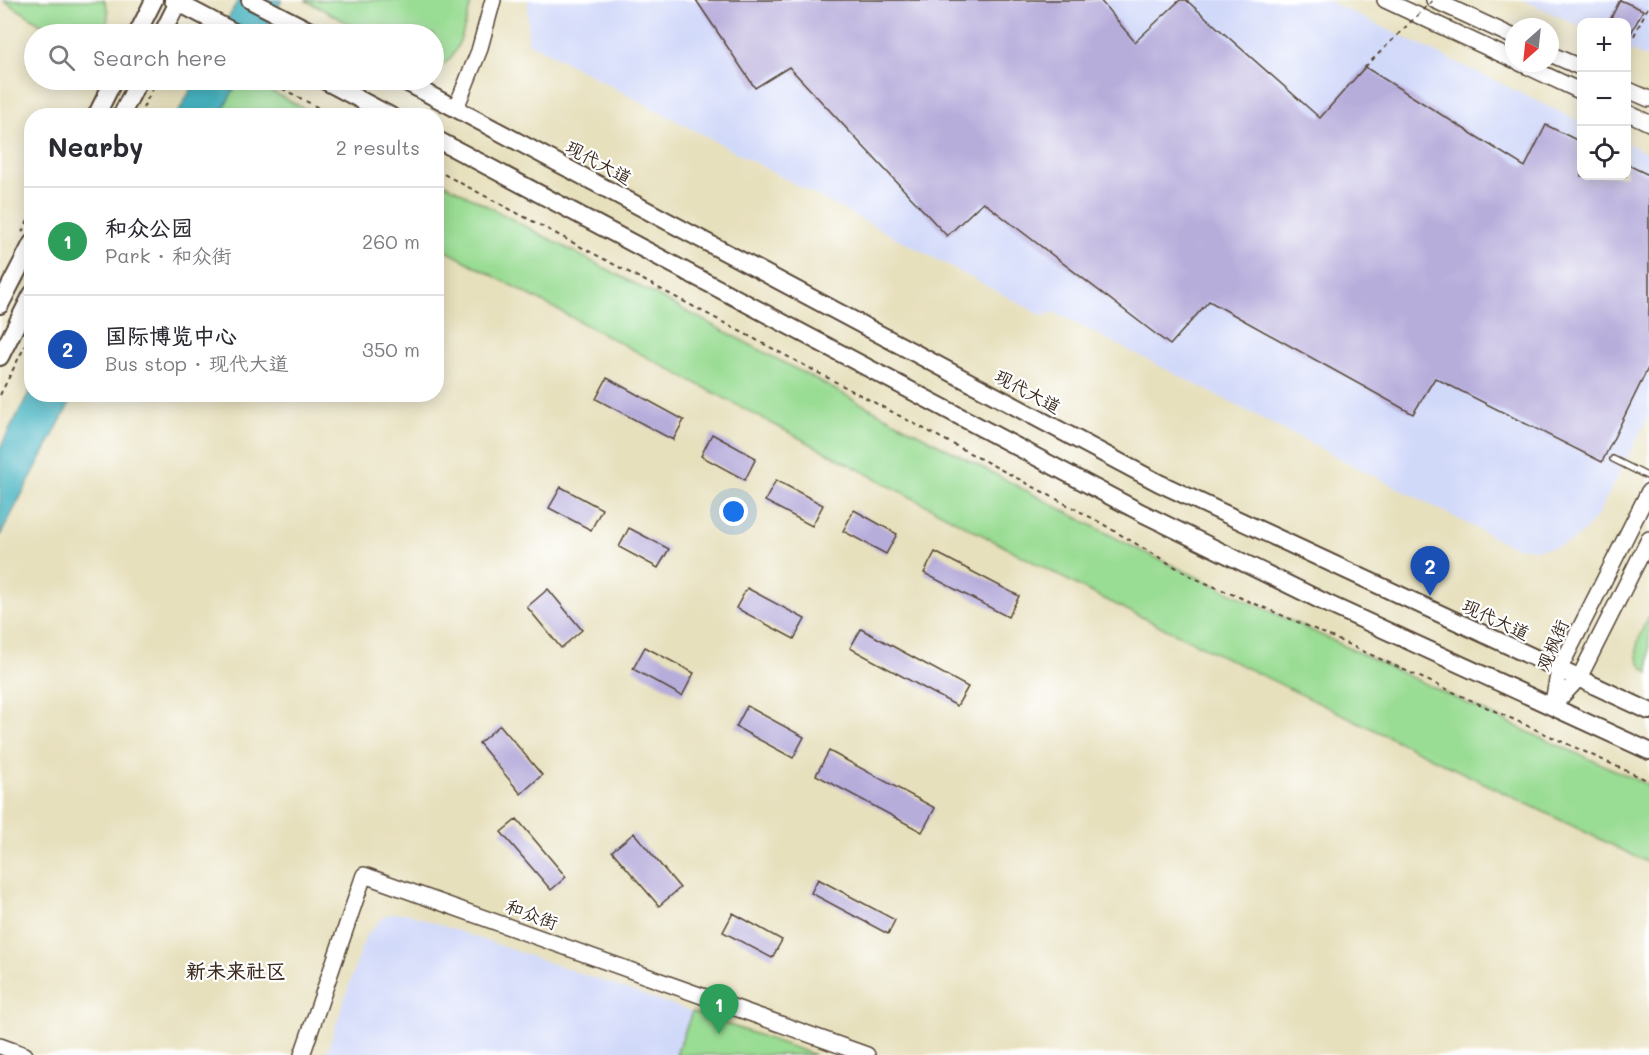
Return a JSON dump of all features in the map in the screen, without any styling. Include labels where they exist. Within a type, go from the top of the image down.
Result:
[{"type":"main road","points":[[142,24],[154,0]]},
{"type":"main road","points":[[250,0],[296,24]]},
{"type":"main road","points":[[167,24],[177,1],[218,24]]},
{"type":"main road","points":[[100,108],[109,90]]},
{"type":"main road","points":[[125,108],[134,90]]},
{"type":"main road","points":[[342,90],[376,108]]},
{"type":"main road","name":"现代大道","points":[[421,90],[1159,483],[1649,711]]},
{"type":"main road","points":[[444,144],[1142,513],[1326,603],[1649,751]]},
{"type":"main road","points":[[0,305],[24,258]]},
{"type":"main road","points":[[0,357],[24,310]]},
{"type":"street","points":[[456,108],[479,51],[493,0]]},
{"type":"street","points":[[1385,0],[1505,56]]},
{"type":"street","points":[[1433,0],[1505,33]]},
{"type":"street","points":[[1559,58],[1577,66]]},
{"type":"street","points":[[1539,72],[1577,90]]},
{"type":"street","points":[[1631,91],[1649,99]]},
{"type":"street","points":[[1631,114],[1649,123]]},
{"type":"street","name":"观枫街","points":[[1552,707],[1559,670],[1649,491]]},
{"type":"street","name":"观枫街","points":[[1552,707],[1579,678],[1649,539]]},
{"type":"street","name":"和众街","points":[[302,1055],[364,875],[867,1055]]},
{"type":"street","points":[[0,1046],[25,1055]]},
{"type":"lane","points":[[1613,459],[1649,477]]},
{"type":"path","points":[[1365,68],[1433,0]]},
{"type":"path","points":[[1631,42],[1649,5]]},
{"type":"path","points":[[144,108],[153,90]]},
{"type":"path","points":[[285,90],[319,108]]},
{"type":"path","points":[[444,174],[1094,519],[1194,578],[1312,628],[1649,781]]},
{"type":"path","points":[[0,395],[24,348]]},
{"type":"shaded area","points":[[528,0],[1326,0],[1577,120],[1577,180],[1631,180],[1631,145],[1649,154],[1649,416],[1597,516],[1585,530],[1571,542],[1553,547],[1521,548],[1505,543],[1054,312],[1043,316],[528,42]]},
{"type":"shaded area","points":[[1523,0],[1649,0],[1649,59],[1631,51],[1631,18],[1577,18],[1577,25]]},
{"type":"shaded area","points":[[406,913],[692,1012],[676,1055],[326,1055],[365,937],[383,917]]},
{"type":"green space","points":[[3,0],[104,0],[107,9],[106,24],[41,24]]},
{"type":"green space","points":[[305,0],[472,0],[456,50],[444,64],[444,24],[349,24]]},
{"type":"green space","points":[[234,90],[268,90],[303,108],[224,108]]},
{"type":"green space","points":[[444,183],[1129,545],[1528,732],[1649,785],[1649,863],[1090,592],[444,250]]},
{"type":"green space","points":[[1649,616],[1649,673],[1638,660],[1637,646]]},
{"type":"green space","points":[[692,1012],[815,1055],[676,1055]]},
{"type":"water","points":[[238,0],[282,0],[269,24],[225,24]]},
{"type":"water","points":[[191,90],[234,90],[224,108],[181,108]]},
{"type":"water","points":[[24,402],[70,402],[0,536],[0,448]]},
{"type":"building","points":[[696,0],[1100,0],[1135,42],[1180,0],[1186,0],[1320,118],[1365,67],[1525,167],[1546,125],[1577,140],[1577,180],[1631,180],[1631,166],[1649,175],[1649,366],[1602,462],[1435,378],[1413,414],[1209,301],[1170,345],[983,202],[947,236],[789,67],[755,88]]},
{"type":"building","points":[[1620,0],[1643,10],[1631,33],[1631,18],[1611,18]]},
{"type":"building","points":[[607,378],[684,420],[673,440],[596,399]]},
{"type":"building","points":[[712,434],[756,458],[745,480],[701,456]]},
{"type":"building","points":[[776,480],[823,505],[812,526],[765,501]]},
{"type":"building","points":[[561,487],[602,509],[591,530],[549,508]]},
{"type":"building","points":[[854,510],[897,534],[886,554],[843,531]]},
{"type":"building","points":[[629,528],[669,549],[658,568],[619,547]]},
{"type":"building","points":[[935,552],[1019,596],[1008,617],[924,573]]},
{"type":"building","points":[[747,588],[805,619],[794,639],[736,608]]},
{"type":"building","points":[[548,589],[582,630],[561,648],[527,607]]},
{"type":"building","points":[[861,629],[968,687],[957,706],[850,648]]},
{"type":"building","points":[[645,647],[694,673],[682,696],[633,669]]},
{"type":"building","points":[[747,706],[804,737],[793,758],[736,727]]},
{"type":"building","points":[[500,725],[542,775],[521,794],[479,743]]},
{"type":"building","points":[[829,751],[935,808],[922,832],[816,775]]},
{"type":"building","points":[[517,819],[566,877],[551,890],[501,832]]},
{"type":"building","points":[[634,833],[680,888],[659,906],[612,851]]},
{"type":"building","points":[[818,879],[895,920],[888,934],[811,893]]},
{"type":"building","points":[[733,913],[782,940],[772,958],[723,932]]},
{"type":"place","name":"国际博览中心","points":[[1430,596]]},
{"type":"place","name":"和众公园","points":[[719,1034]]},
{"type":"district","name":"新未来社区","points":[[236,970]]}]
